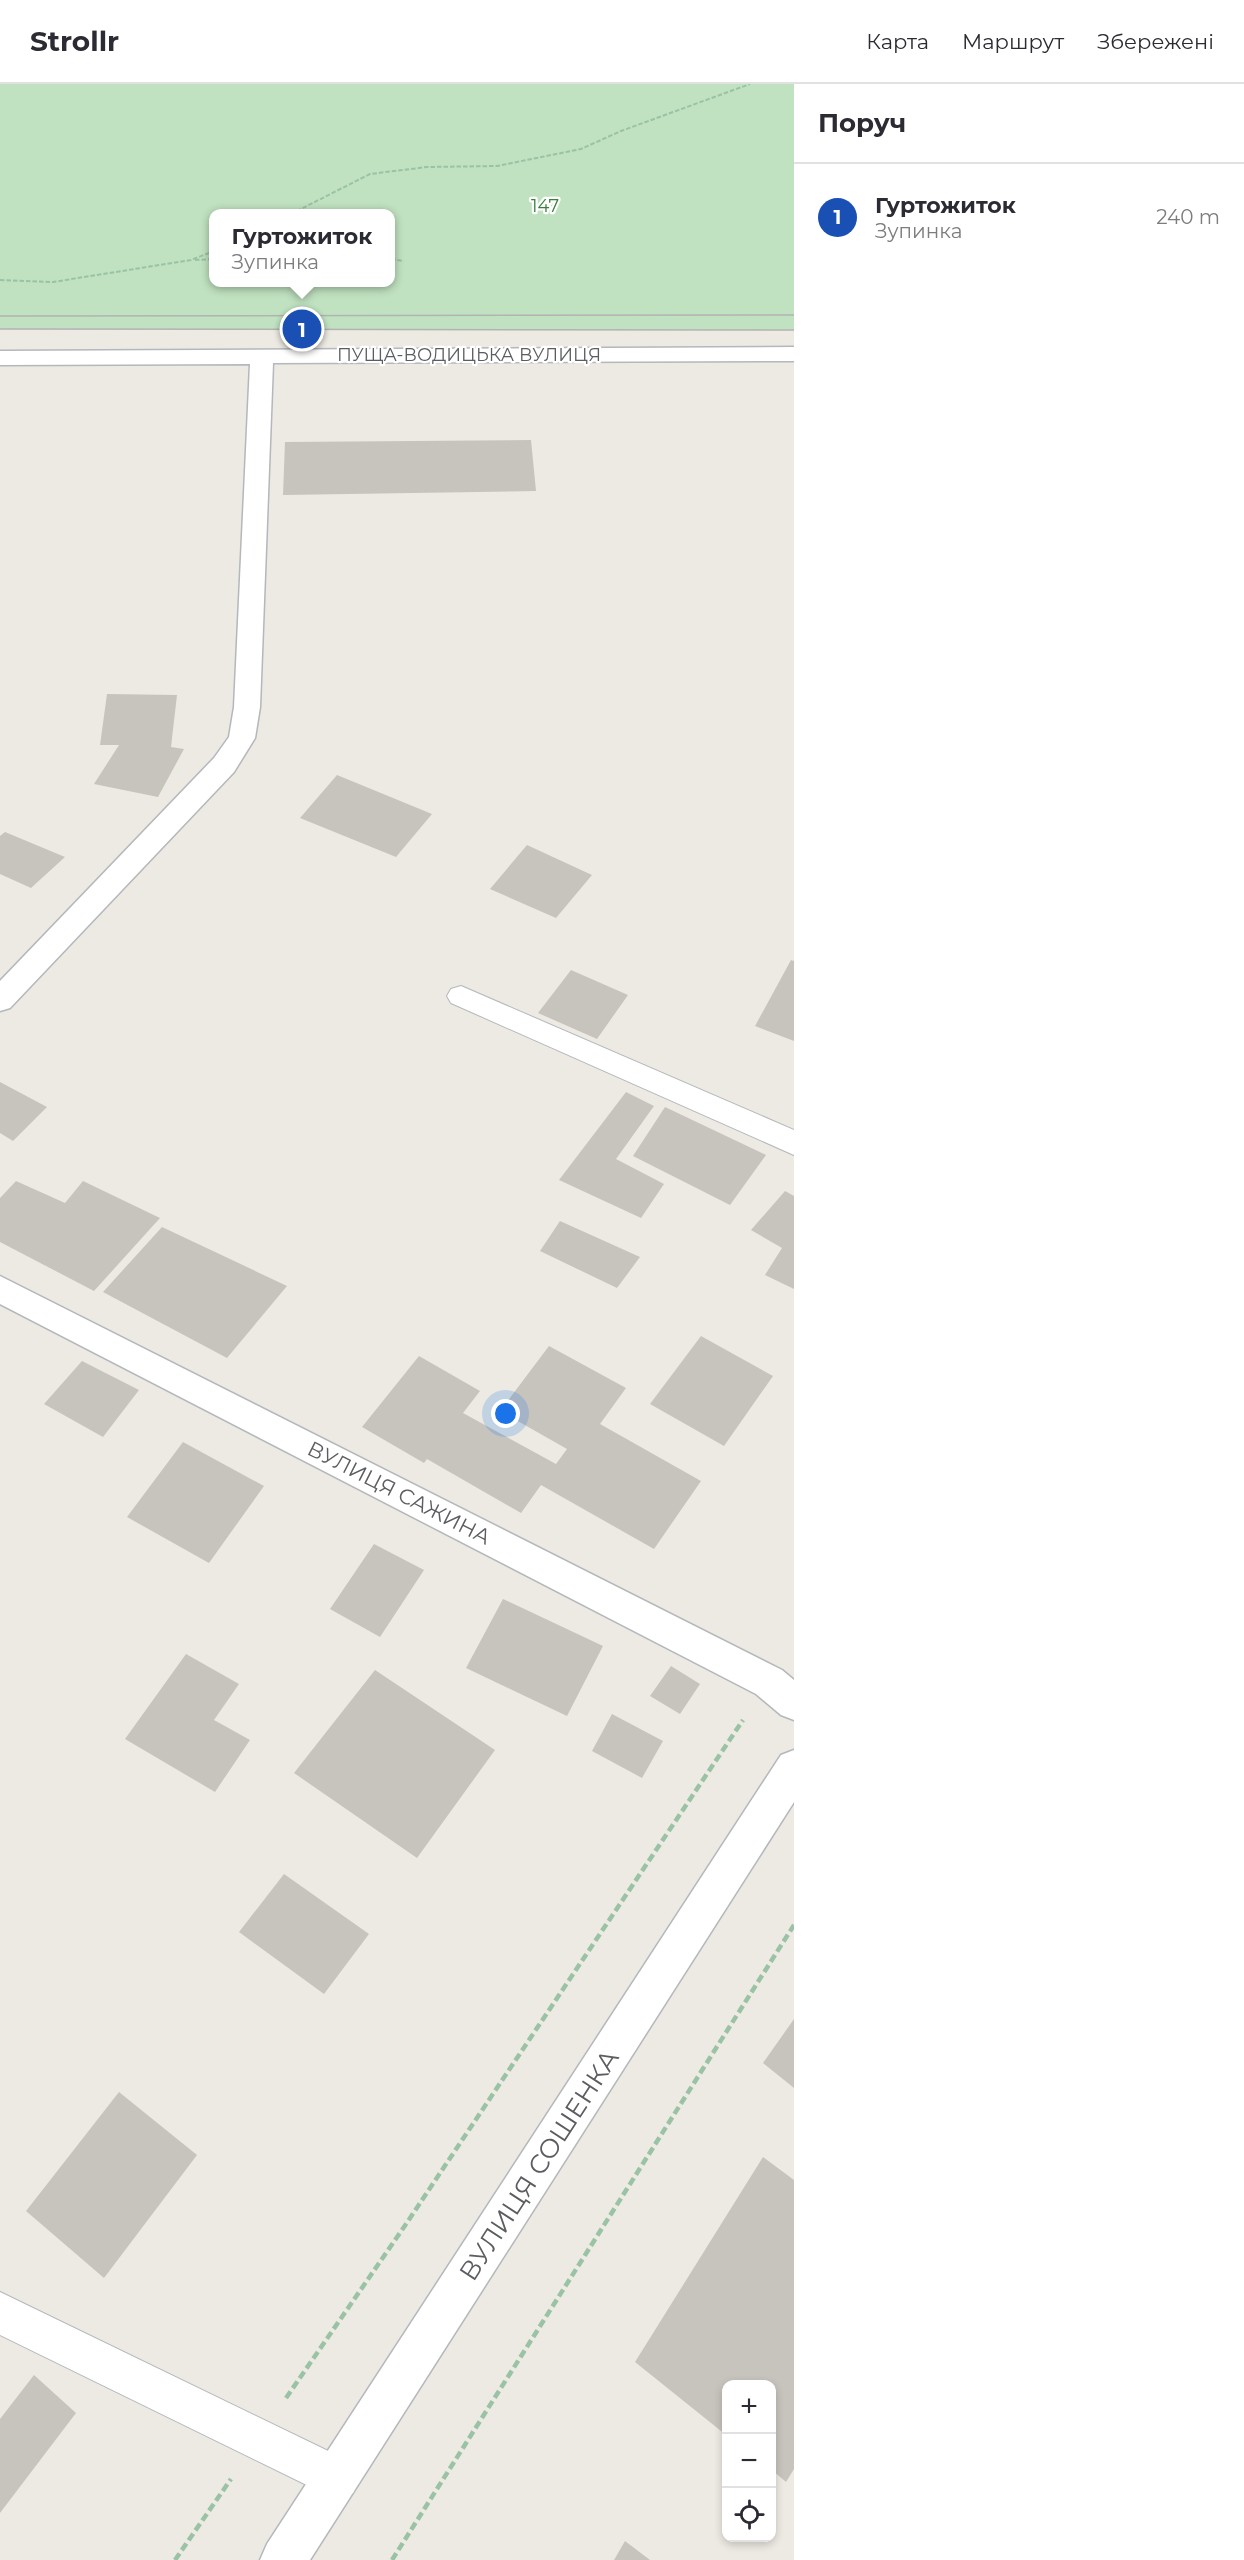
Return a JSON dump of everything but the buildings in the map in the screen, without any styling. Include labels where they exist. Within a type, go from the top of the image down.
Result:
[{"type":"street","name":"ПУЩА-ВОДИЦЬКА ВУЛИЦЯ","points":[[0,358],[794,354]]},
{"type":"street","points":[[0,1000],[224,765],[242,738],[247,707],[262,356]]},
{"type":"street","name":"ВУЛИЦЯ САЖИНА","points":[[0,1289],[782,1692]]},
{"type":"street","name":"ВУЛИЦЯ СОШЕНКА","points":[[283,2560],[794,1768]]},
{"type":"lane","points":[[462,996],[794,1143]]},
{"type":"lane","points":[[0,2313],[338,2478]]},
{"type":"path","points":[[299,209],[370,174],[427,167],[497,166],[581,149],[621,131],[750,84]]},
{"type":"path","points":[[191,260],[209,253]]},
{"type":"path","points":[[0,280],[53,282],[209,259]]},
{"type":"path","points":[[395,260],[404,261]]},
{"type":"path","points":[[175,2560],[404,2227],[782,1692]]},
{"type":"path","points":[[392,2560],[794,1925]]},
{"type":"green space","name":"147","points":[[0,84],[794,84],[794,330],[0,329]]},
{"type":"tram line","points":[[0,316],[794,315]]},
{"type":"tram line","points":[[0,329],[794,330]]},
{"type":"place","name":"Гуртожиток","points":[[302,329]]}]
